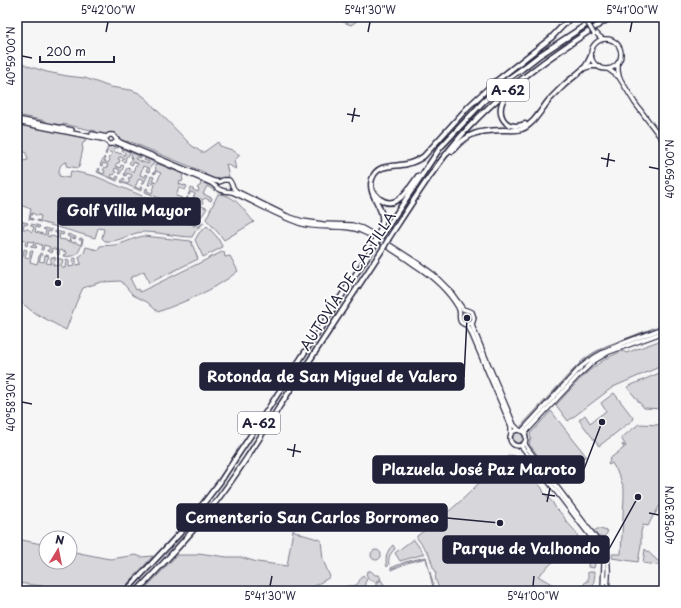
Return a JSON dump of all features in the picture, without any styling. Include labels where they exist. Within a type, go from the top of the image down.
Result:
[{"type":"highway","points":[[562,28],[566,17]]},
{"type":"highway","points":[[380,234],[383,219],[375,198],[372,183],[373,177],[377,172],[385,167],[416,161],[424,156],[469,106],[495,82],[562,28],[571,17]]},
{"type":"highway","name":"AUTOVÍA DE CASTILLA","points":[[126,591],[182,531],[220,482],[361,266],[380,234],[440,148],[483,102],[508,79],[540,55],[598,17]]},
{"type":"highway","name":"AUTOVÍA DE CASTILLA","points":[[137,591],[189,535],[226,487],[424,185],[453,145],[488,108],[526,75],[611,17]]},
{"type":"highway","points":[[526,75],[504,98],[501,104],[500,109],[502,117],[509,124],[522,126],[529,122],[587,64],[591,56]]},
{"type":"highway","points":[[583,68],[598,66]]},
{"type":"highway","points":[[373,191],[383,201],[392,202],[401,199],[439,147],[461,122],[483,102]]},
{"type":"highway","points":[[424,185],[455,147],[470,135],[481,131],[522,129],[530,123],[539,112]]},
{"type":"main road","points":[[587,18],[595,33],[603,39]]},
{"type":"main road","points":[[595,33],[591,56],[593,62],[604,69],[608,69],[619,77]]},
{"type":"main road","points":[[594,44],[603,39],[612,40],[617,43],[621,56],[618,63],[619,77],[635,103],[664,142]]},
{"type":"main road","points":[[608,69],[618,63]]},
{"type":"main road","points":[[17,121],[106,138],[111,135],[114,136],[115,141],[211,183],[220,190],[226,192],[228,191],[300,223],[316,227],[351,228],[364,232],[415,264],[432,277],[460,309],[459,316],[461,322],[467,325],[470,330],[511,426],[511,443],[515,446],[521,446],[525,443]]},
{"type":"main road","points":[[106,138],[109,144],[113,144],[115,141]]},
{"type":"main road","points":[[115,141],[214,181],[219,182],[229,180],[236,191],[287,216],[316,224],[352,225],[362,228],[434,275],[450,291],[460,304],[473,315],[473,328],[514,425],[522,431],[526,438],[526,446],[604,549],[608,563],[607,591]]},
{"type":"main road","points":[[218,187],[219,182]]},
{"type":"main road","points":[[228,191],[232,186]]},
{"type":"main road","points":[[460,314],[466,310]]},
{"type":"main road","points":[[467,325],[473,321]]},
{"type":"main road","points":[[522,431],[592,358],[608,349],[664,328]]},
{"type":"main road","points":[[522,431],[594,361],[609,352],[664,332]]},
{"type":"main road","points":[[511,433],[515,430],[522,431]]},
{"type":"main road","points":[[521,446],[601,550],[604,563],[603,591]]},
{"type":"shaded area","points":[[331,17],[353,17],[352,18],[356,20],[357,17],[361,18],[351,25]]},
{"type":"shaded area","points":[[17,60],[28,66],[47,72],[85,78],[110,87],[131,90],[139,93],[147,99],[191,145],[201,152],[204,152],[218,142],[220,146],[232,150],[240,155],[234,161],[236,169],[226,164],[229,177],[215,179],[205,175],[206,173],[131,142],[130,144],[127,141],[119,139],[117,135],[111,132],[105,135],[96,133],[96,131],[63,124],[62,126],[46,123],[46,121],[17,115]]},
{"type":"shaded area","points":[[20,125],[86,138],[82,145],[83,149],[79,167],[66,166],[67,162],[64,163],[60,167],[59,176],[69,178],[71,171],[95,176],[192,217],[189,217],[187,223],[191,224],[194,217],[196,218],[193,226],[195,225],[199,227],[201,223],[198,222],[199,219],[204,223],[196,230],[192,237],[139,232],[120,239],[105,241],[102,238],[104,229],[98,228],[95,238],[37,221],[40,221],[41,216],[32,213],[30,218],[33,220],[29,219],[31,209],[20,205],[17,214],[17,162],[28,160],[25,152],[17,147],[17,134]]},
{"type":"shaded area","points":[[108,147],[119,147],[114,148],[113,150],[115,152],[125,155],[122,150],[123,149],[130,152],[126,157],[125,162],[122,161],[124,158],[119,157],[118,159],[120,160],[119,163],[115,166],[120,168],[121,165],[124,166],[120,174],[118,173],[120,170],[115,168],[114,171],[116,172],[114,175],[112,174],[111,177],[116,179],[117,176],[119,177],[117,181],[97,172],[99,168],[99,172],[104,174],[105,171],[103,170],[105,167],[107,168],[108,165],[103,163],[102,166],[100,165],[104,157],[104,161],[108,163],[110,160],[108,159],[112,153],[107,151],[106,155],[105,154]]},
{"type":"shaded area","points":[[132,153],[142,157],[136,157],[135,159],[148,164],[149,162],[144,160],[145,158],[154,162],[150,167],[149,172],[146,171],[148,168],[143,166],[140,175],[145,177],[146,174],[148,175],[144,183],[142,183],[144,180],[139,178],[135,187],[140,189],[141,186],[143,187],[141,191],[121,182],[123,178],[125,179],[123,182],[128,184],[130,180],[128,179],[129,177],[131,178],[132,175],[127,173],[126,176],[124,175],[127,167],[130,168],[128,170],[133,172],[135,166],[136,167],[138,164],[133,162],[132,165],[129,163],[132,159]]},
{"type":"shaded area","points":[[156,163],[183,174],[182,182],[180,181],[179,184],[187,186],[185,190],[179,188],[178,190],[176,196],[182,198],[178,206],[145,192],[146,188],[148,189],[147,191],[152,193],[155,185],[151,182],[150,185],[148,185],[151,176],[154,177],[152,180],[157,182],[161,173],[156,171],[155,174],[153,173],[156,170]]},
{"type":"shaded area","points":[[201,182],[212,186],[215,191],[207,186],[203,194],[212,198],[211,201],[205,198],[203,200],[198,199],[203,202],[201,206],[207,208],[202,216],[182,208],[187,197],[187,201],[192,202],[195,194],[191,192],[188,195],[191,188],[198,192],[199,189],[197,188],[200,186]]},
{"type":"shaded area","points":[[218,194],[234,200],[243,208],[254,222],[224,240],[206,219]]},
{"type":"shaded area","points":[[20,221],[28,223],[27,225],[24,224],[23,229],[28,229],[32,232],[34,227],[31,226],[31,224],[40,226],[39,228],[36,227],[35,232],[45,235],[46,230],[43,229],[44,228],[52,230],[51,232],[48,231],[47,236],[50,237],[50,235],[57,238],[58,233],[55,233],[55,231],[64,233],[63,235],[60,234],[59,239],[69,242],[70,237],[67,236],[68,234],[76,237],[75,239],[72,238],[71,242],[74,243],[81,245],[82,240],[79,240],[80,238],[83,239],[81,248],[75,255],[63,256],[66,252],[60,250],[59,255],[57,254],[58,250],[52,248],[52,253],[47,251],[50,247],[44,245],[43,250],[41,250],[42,245],[36,243],[36,248],[31,247],[31,245],[33,246],[34,242],[28,241],[27,246],[25,245],[26,240],[21,239],[19,242],[21,242],[20,244],[17,242],[17,226],[18,228],[21,228],[22,223],[19,223]]},
{"type":"shaded area","points":[[207,226],[217,237],[222,246],[221,248],[203,257],[195,240],[199,233]]},
{"type":"shaded area","points":[[144,236],[191,241],[198,259],[149,283],[144,271],[130,278],[136,290],[138,289],[140,292],[222,252],[224,252],[225,257],[230,256],[238,271],[220,284],[190,299],[158,312],[147,302],[133,295],[121,281],[101,282],[83,288],[66,330],[33,312],[17,299],[17,247],[21,248],[18,255],[23,256],[24,249],[27,250],[25,257],[30,258],[30,251],[33,251],[30,262],[37,264],[40,253],[42,254],[39,261],[44,262],[45,255],[49,256],[46,263],[51,264],[51,257],[56,258],[53,265],[58,266],[58,258],[63,260],[61,267],[65,268],[66,260],[69,260],[69,267],[74,266],[72,259],[76,258],[76,265],[81,264],[79,257],[84,253],[86,247],[98,250],[100,246],[117,245]]},
{"type":"shaded area","points":[[465,313],[469,313],[471,314],[471,322],[465,323],[462,320],[462,316]]},
{"type":"shaded area","points":[[664,324],[610,345],[590,356],[572,372],[523,426],[521,426],[583,360],[593,353],[606,346]]},
{"type":"shaded area","points":[[659,341],[663,349],[660,350],[664,360],[664,365],[613,387],[568,421],[556,405],[578,381],[602,361],[623,351],[626,353]]},
{"type":"shaded area","points":[[664,371],[664,409],[644,408],[627,387]]},
{"type":"shaded area","points":[[614,393],[634,419],[599,446],[579,420],[585,415],[590,423],[606,411],[601,403]]},
{"type":"shaded area","points":[[551,411],[586,456],[556,479],[529,444],[531,438],[530,434]]},
{"type":"shaded area","points":[[639,424],[661,425],[661,434],[664,434],[664,498],[648,526],[643,525],[638,562],[612,558],[612,554],[621,554],[624,489],[620,477],[612,463],[609,465],[608,464],[610,461],[609,459],[624,448],[622,445],[623,444],[625,447],[626,446],[621,438]]},
{"type":"shaded area","points":[[518,433],[523,438],[518,443],[513,438]]},
{"type":"shaded area","points":[[510,455],[515,456],[514,460],[516,462],[520,459],[522,464],[542,488],[544,493],[576,532],[578,537],[582,540],[594,560],[594,568],[588,567],[589,558],[575,541],[538,576],[564,591],[440,591],[436,580],[436,572],[429,554],[417,536],[470,493],[491,470]]},
{"type":"shaded area","points":[[597,529],[608,531],[607,534],[603,537],[597,536],[593,532]]},
{"type":"shaded area","points":[[293,530],[321,540],[323,560],[330,577],[306,591],[143,591],[177,555],[197,555],[198,553],[227,557],[240,557],[257,562],[287,566]]},
{"type":"shaded area","points":[[17,539],[38,543],[38,570],[78,570],[78,553],[111,559],[136,555],[141,557],[153,556],[121,591],[76,591],[77,590],[17,583]]},
{"type":"shaded area","points":[[414,540],[424,554],[400,561],[395,553]]},
{"type":"shaded area","points":[[393,545],[395,549],[390,555],[389,565],[387,567],[387,555]]},
{"type":"shaded area","points":[[645,549],[658,561],[661,560],[664,562],[664,566],[643,563]]},
{"type":"shaded area","points":[[376,550],[381,555],[376,560],[371,555]]},
{"type":"shaded area","points":[[426,557],[435,591],[426,558],[407,563],[391,570],[391,568],[405,562]]},
{"type":"shaded area","points":[[368,571],[371,571],[375,575],[379,575],[381,579],[375,582],[373,580],[369,580],[366,574]]},
{"type":"shaded area","points":[[588,572],[595,572],[593,586],[594,591],[579,591],[578,586],[583,586],[586,581],[588,581]]},
{"type":"shaded area","points":[[363,575],[367,580],[365,582],[365,587],[358,591],[349,591],[346,587],[357,584]]},
{"type":"shaded area","points":[[381,580],[385,586],[385,589],[381,591],[374,591],[376,583]]},
{"type":"place","name":"Golf Villa Mayor","points":[[58,283]]},
{"type":"place","name":"Rotonda de San Miguel de Valero","points":[[467,318]]},
{"type":"place","name":"Plazuela José Paz Maroto","points":[[602,422]]},
{"type":"place","name":"Parque de Valhondo","points":[[638,497]]},
{"type":"place","name":"Cementerio San Carlos Borromeo","points":[[500,523]]}]
